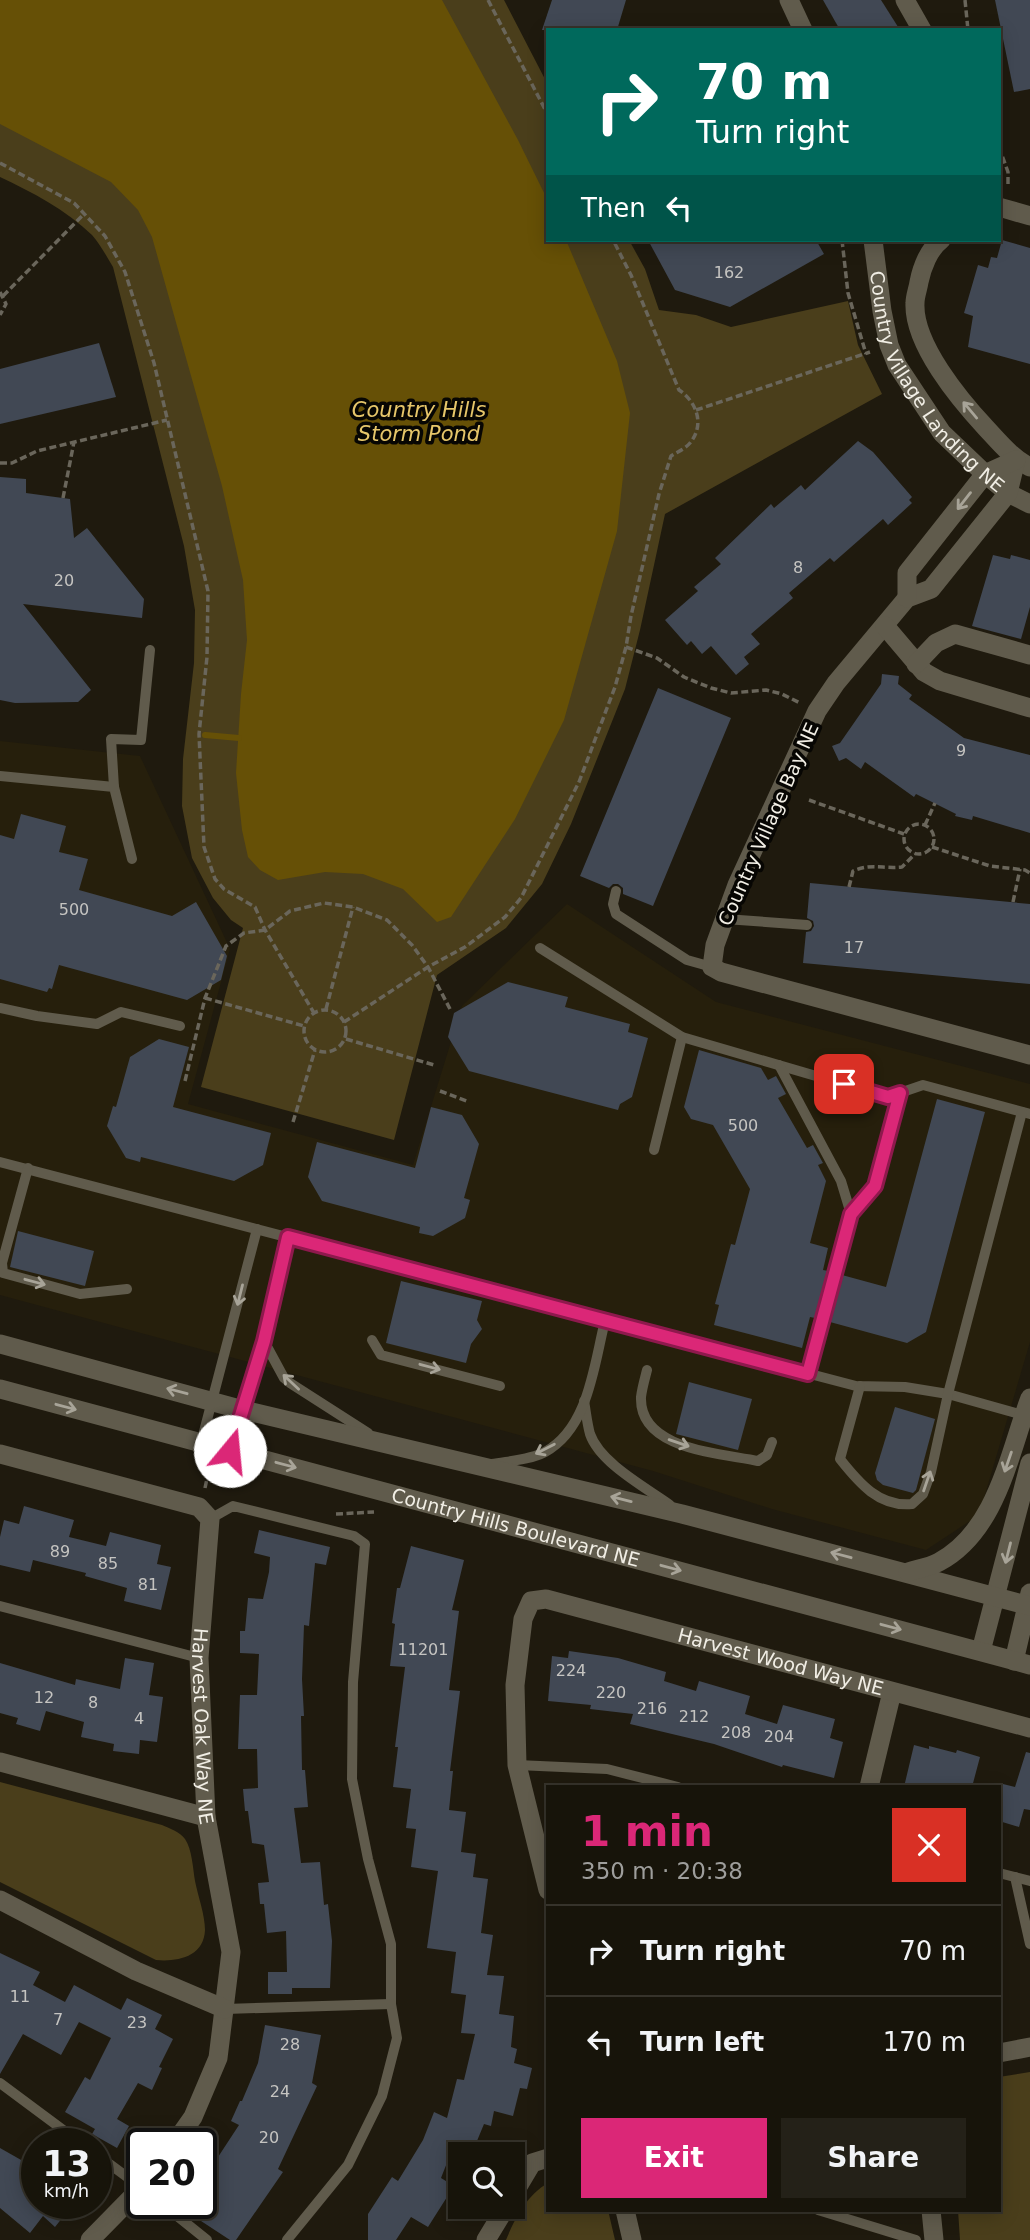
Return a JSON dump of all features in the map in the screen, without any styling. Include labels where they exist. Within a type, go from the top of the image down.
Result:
[{"type":"street","points":[[789,0],[802,28]]},
{"type":"street","points":[[905,0],[921,28]]},
{"type":"street","points":[[1001,207],[1030,216]]},
{"type":"street","name":"Country Village Landing NE","points":[[873,242],[881,311],[897,365],[942,433],[1008,493],[1030,504]]},
{"type":"street","name":"Country Village Landing NE","points":[[938,242],[934,245],[921,272],[915,305],[919,328],[928,349],[951,386],[972,413],[1023,464]]},
{"type":"street","name":"Country Village Bay NE","points":[[907,598],[907,573],[985,474],[1023,464]]},
{"type":"street","name":"Country Village Bay NE","points":[[712,967],[715,945],[737,885],[817,711],[836,682],[907,598],[932,589],[1008,493],[1023,464]]},
{"type":"street","points":[[885,626],[923,672],[940,681],[1030,708]]},
{"type":"street","points":[[916,664],[936,643],[955,634],[1030,656]]},
{"type":"street","points":[[712,967],[721,972],[1030,1055]]},
{"type":"street","points":[[0,1344],[243,1410],[682,1514],[996,1597],[1029,1601],[1022,1663]]},
{"type":"street","name":"Country Hills Boulevard NE","points":[[0,1389],[1022,1663]]},
{"type":"street","points":[[907,1572],[941,1561],[966,1540],[977,1526],[998,1491],[1027,1406]]},
{"type":"street","points":[[0,1454],[199,1507],[211,1519]]},
{"type":"street","points":[[981,1651],[1030,1464]]},
{"type":"street","name":"Harvest Oak Way NE","points":[[185,2128],[193,2117],[218,2058],[231,1952],[206,1817],[199,1658],[211,1519]]},
{"type":"street","name":"Harvest Wood Way NE","points":[[517,1765],[515,1685],[523,1619],[531,1601],[546,1599],[1030,1728]]},
{"type":"street","points":[[869,1785],[892,1692]]},
{"type":"street","points":[[0,1762],[206,1817]]},
{"type":"street","points":[[517,1765],[546,1882]]},
{"type":"street","points":[[0,1900],[136,1971],[225,2009]]},
{"type":"street","points":[[1001,2053],[1030,2048]]},
{"type":"street","points":[[525,2175],[532,2163],[546,2159]]},
{"type":"street","points":[[90,2240],[126,2203]]},
{"type":"street","points":[[625,2212],[632,2240]]},
{"type":"street","points":[[930,2212],[934,2240]]},
{"type":"street","points":[[486,2240],[499,2219]]},
{"type":"lane","points":[[132,859],[114,787],[111,739],[141,740],[150,650]]},
{"type":"lane","points":[[0,776],[114,787]]},
{"type":"lane","points":[[616,891],[613,904],[616,914],[687,960],[712,967]]},
{"type":"lane","points":[[725,919],[807,925]]},
{"type":"lane","points":[[540,947],[682,1037],[888,1097],[923,1086],[1026,1113],[948,1394],[930,1472],[923,1493],[912,1504],[903,1505],[873,1495],[860,1485],[840,1460],[860,1386]]},
{"type":"lane","points":[[0,1008],[97,1024],[121,1012],[180,1026]]},
{"type":"lane","points":[[654,1150],[682,1037]]},
{"type":"lane","points":[[779,1065],[841,1181],[851,1214]]},
{"type":"lane","points":[[808,1374],[851,1214],[875,1186],[900,1093]]},
{"type":"lane","points":[[0,1162],[808,1374],[860,1386],[905,1387],[1027,1406]]},
{"type":"lane","points":[[28,1168],[2,1263],[3,1273],[80,1294],[127,1289]]},
{"type":"lane","points":[[201,1443],[257,1229]]},
{"type":"lane","points":[[230,1451],[264,1341],[288,1237]]},
{"type":"lane","points":[[483,1466],[543,1453],[560,1441],[572,1426],[584,1401],[605,1321]]},
{"type":"lane","points":[[372,1340],[382,1354],[500,1386]]},
{"type":"lane","points":[[264,1341],[284,1378],[290,1383],[340,1417],[389,1445]]},
{"type":"lane","points":[[647,1370],[641,1397],[649,1426],[676,1444],[758,1461],[767,1455],[772,1442]]},
{"type":"lane","points":[[584,1401],[590,1434],[597,1449],[610,1463],[682,1514]]},
{"type":"lane","points":[[211,1519],[233,1506],[354,1536],[365,1544],[353,1682],[352,1779],[368,1859],[391,1944],[391,2004],[397,2038],[382,2096],[348,2165],[287,2240]]},
{"type":"lane","points":[[0,1606],[199,1658]]},
{"type":"lane","points":[[517,1765],[607,1769],[670,1785]]},
{"type":"lane","points":[[1001,1874],[1030,1881]]},
{"type":"lane","points":[[1014,1877],[1030,1944]]},
{"type":"lane","points":[[225,2009],[391,2004]]},
{"type":"lane","points":[[0,2083],[60,2128]]},
{"type":"lane","points":[[825,2212],[916,2240]]},
{"type":"lane","points":[[181,2219],[207,2240]]},
{"type":"path","points":[[488,0],[546,111]]},
{"type":"path","points":[[965,0],[968,28]]},
{"type":"path","points":[[1001,153],[1008,172],[1008,185]]},
{"type":"path","points":[[0,163],[74,203],[105,236],[125,272],[154,363],[208,591],[207,657],[199,734],[204,846],[215,879],[224,889],[255,907],[265,930],[314,1013]]},
{"type":"path","points":[[0,315],[5,308],[2,294],[84,214]]},
{"type":"path","points":[[344,1022],[428,967],[465,947],[505,918],[521,898],[579,782],[615,687],[659,494],[671,456],[688,446],[697,432],[696,410],[691,398],[679,390],[631,275],[614,242]]},
{"type":"path","points":[[842,242],[848,293],[866,354]]},
{"type":"path","points":[[696,410],[889,345]]},
{"type":"path","points":[[0,463],[12,463],[37,451],[167,419]]},
{"type":"path","points":[[63,498],[74,442]]},
{"type":"path","points":[[626,647],[657,659],[684,677],[711,688],[730,692],[766,690],[782,694],[817,711]]},
{"type":"path","points":[[809,800],[904,834]]},
{"type":"path","points":[[925,825],[935,803]]},
{"type":"path","points":[[849,887],[853,872],[869,865],[902,867],[915,854],[925,853],[932,847],[934,836],[925,825],[910,826],[904,834],[904,844],[915,854]]},
{"type":"path","points":[[932,847],[990,866],[1030,873]]},
{"type":"path","points":[[1013,902],[1020,870]]},
{"type":"path","points":[[185,1082],[205,998],[226,946],[244,933],[265,930],[290,911],[324,903],[353,907],[387,919],[412,945],[428,967],[450,1009]]},
{"type":"path","points":[[326,1009],[353,907]]},
{"type":"path","points":[[205,998],[305,1026]]},
{"type":"path","points":[[326,1009],[337,1013],[347,1028],[346,1040],[326,1054],[314,1050],[303,1038],[308,1018],[326,1009]]},
{"type":"path","points":[[346,1040],[434,1065]]},
{"type":"path","points":[[293,1122],[314,1050]]},
{"type":"path","points":[[440,1091],[469,1102]]},
{"type":"path","points":[[207,1480],[210,1464]]},
{"type":"path","points":[[334,1514],[386,1511]]},
{"type":"shaded area","name":"Country Hills Storm Pond","points":[[0,0],[504,0],[546,81],[546,242],[630,242],[645,269],[659,310],[696,315],[731,327],[848,301],[858,345],[882,394],[665,514],[625,689],[571,824],[542,884],[506,928],[437,975],[394,1140],[201,1087],[243,928],[231,920],[213,898],[192,858],[182,806],[183,759],[194,663],[195,610],[184,546],[113,267],[95,239],[82,226],[48,202],[0,177]]},
{"type":"shaded area","points":[[0,741],[140,756],[230,949],[188,1104],[413,1165],[462,1006],[567,904],[716,1002],[1030,1084],[1030,1342],[979,1515],[926,1550],[772,1509],[653,1471],[0,1295]]},
{"type":"shaded area","points":[[0,1782],[162,1825],[180,1834],[189,1848],[204,1918],[203,1939],[195,1952],[180,1959],[156,1960],[0,1882]]},
{"type":"shaded area","points":[[1030,2072],[1030,2240],[960,2240],[958,2212],[1001,2212],[1001,2077]]},
{"type":"shaded area","points":[[546,2184],[546,2212],[608,2212],[615,2240],[506,2240],[516,2219],[525,2219],[525,2205]]},
{"type":"water","name":"Country Hills Storm Pond","points":[[0,0],[442,0],[546,197],[546,242],[567,242],[617,361],[630,413],[617,531],[564,720],[515,819],[451,917],[437,922],[403,889],[363,874],[325,872],[278,880],[260,870],[248,857],[242,830],[236,773],[247,640],[243,580],[222,486],[152,237],[138,210],[111,182],[0,124]]},
{"type":"building","points":[[552,0],[626,0],[618,28],[542,30]]},
{"type":"building","points":[[823,0],[881,0],[899,28],[839,28]]},
{"type":"building","points":[[995,0],[1030,0],[1030,89],[1014,92]]},
{"type":"building","points":[[1002,240],[1030,248],[1030,364],[968,347],[973,316],[964,313],[978,265],[988,268],[991,257],[997,258]]},
{"type":"building","points":[[649,242],[817,242],[824,254],[730,307],[675,290]]},
{"type":"building","points":[[99,343],[116,397],[0,424],[0,369]]},
{"type":"building","points":[[858,441],[873,452],[912,497],[909,500],[912,503],[888,525],[883,519],[834,562],[830,558],[789,593],[793,598],[751,634],[760,644],[744,657],[749,664],[736,675],[711,646],[702,654],[691,641],[687,645],[665,620],[698,591],[694,587],[721,564],[715,558],[771,504],[774,508],[801,485],[805,490]]},
{"type":"building","points":[[0,477],[26,479],[26,493],[70,499],[74,538],[87,528],[144,599],[142,618],[23,604],[91,690],[78,702],[15,703],[0,700]]},
{"type":"building","points":[[993,555],[1010,559],[1011,555],[1030,560],[1030,607],[1021,639],[972,626]]},
{"type":"building","points":[[882,674],[899,676],[898,684],[912,695],[909,699],[964,738],[1030,755],[1030,833],[973,816],[972,820],[955,816],[956,814],[916,794],[914,797],[865,762],[861,769],[846,758],[839,761],[832,746],[840,743],[881,684]]},
{"type":"building","points":[[658,688],[731,718],[653,906],[623,894],[623,888],[618,884],[609,888],[580,876]]},
{"type":"building","points":[[21,814],[66,826],[59,852],[88,859],[79,890],[172,916],[196,902],[227,956],[221,980],[187,1000],[59,965],[52,989],[49,988],[47,992],[0,979],[0,835],[14,839]]},
{"type":"building","points":[[810,883],[1030,904],[1030,984],[803,963],[806,932],[811,931],[814,926],[813,921],[807,918]]},
{"type":"building","points":[[508,982],[568,997],[565,1007],[630,1024],[628,1032],[648,1038],[632,1097],[620,1104],[618,1110],[469,1071],[448,1037],[454,1013]]},
{"type":"building","points":[[159,1039],[189,1047],[173,1107],[271,1133],[263,1165],[234,1181],[141,1157],[140,1162],[126,1158],[107,1126],[113,1106],[116,1107],[130,1057]]},
{"type":"building","points":[[699,1050],[761,1068],[768,1080],[776,1076],[786,1094],[778,1098],[807,1148],[813,1145],[823,1163],[818,1165],[826,1181],[810,1243],[828,1248],[823,1270],[828,1271],[815,1318],[810,1317],[802,1348],[714,1325],[719,1305],[715,1304],[731,1244],[735,1245],[750,1189],[713,1125],[691,1119],[684,1107]]},
{"type":"building","points":[[937,1099],[985,1112],[926,1332],[907,1343],[830,1322],[842,1275],[886,1287]]},
{"type":"building","points":[[431,1107],[462,1115],[479,1144],[464,1198],[470,1200],[465,1218],[433,1236],[419,1233],[420,1227],[322,1201],[308,1177],[317,1142],[415,1168]]},
{"type":"building","points":[[18,1231],[94,1251],[85,1286],[10,1267]]},
{"type":"building","points":[[401,1281],[482,1301],[477,1320],[482,1329],[471,1344],[466,1363],[386,1343]]},
{"type":"building","points":[[689,1382],[752,1399],[738,1450],[676,1434]]},
{"type":"building","points":[[895,1407],[935,1419],[913,1493],[883,1485],[877,1480],[875,1473]]},
{"type":"building","points":[[24,1506],[74,1520],[69,1537],[106,1546],[110,1532],[161,1545],[157,1564],[171,1567],[161,1610],[124,1601],[127,1588],[85,1576],[86,1573],[33,1560],[30,1572],[0,1565],[0,1537],[4,1520],[19,1524]]},
{"type":"building","points":[[259,1530],[330,1547],[326,1565],[315,1563],[309,1626],[304,1625],[302,1770],[305,1770],[308,1807],[294,1808],[301,1863],[320,1862],[324,1905],[328,1904],[332,1941],[330,1988],[292,1988],[292,1994],[268,1994],[268,1972],[287,1972],[286,1931],[267,1933],[264,1904],[260,1904],[258,1883],[269,1882],[264,1845],[252,1843],[243,1789],[258,1788],[257,1749],[238,1749],[240,1695],[257,1695],[259,1654],[240,1653],[240,1631],[245,1631],[248,1598],[263,1599],[269,1572],[270,1557],[254,1553]]},
{"type":"building","points":[[411,1546],[464,1560],[452,1610],[459,1611],[449,1690],[460,1691],[450,1771],[453,1771],[449,1810],[466,1812],[461,1852],[476,1854],[473,1877],[488,1879],[481,1933],[493,1935],[487,1975],[504,1976],[499,2014],[514,2016],[511,2047],[517,2049],[514,2063],[532,2068],[527,2089],[520,2088],[513,2116],[494,2111],[491,2126],[484,2124],[477,2142],[448,2142],[448,2160],[441,2178],[448,2182],[448,2195],[428,2227],[411,2217],[396,2240],[368,2240],[368,2214],[392,2177],[398,2181],[423,2140],[434,2112],[447,2118],[457,2079],[464,2080],[475,2034],[461,2033],[466,1995],[451,1993],[456,1952],[427,1948],[438,1871],[411,1867],[416,1829],[406,1828],[411,1789],[393,1787],[405,1667],[390,1666],[395,1624],[392,1623],[397,1588],[400,1588]]},
{"type":"building","points":[[569,1651],[618,1658],[666,1672],[664,1681],[696,1691],[699,1681],[750,1696],[745,1714],[777,1724],[783,1705],[835,1719],[830,1738],[843,1742],[834,1778],[783,1765],[782,1767],[714,1744],[630,1724],[633,1714],[590,1709],[591,1705],[548,1701],[552,1656],[568,1658]]},
{"type":"building","points":[[125,1658],[154,1663],[149,1695],[163,1697],[157,1742],[140,1740],[139,1754],[113,1751],[114,1744],[81,1737],[84,1722],[46,1711],[40,1731],[16,1724],[18,1718],[0,1713],[0,1663],[75,1685],[76,1679],[120,1689]]},
{"type":"building","points":[[914,1745],[956,1753],[957,1750],[980,1757],[973,1785],[904,1785]]},
{"type":"building","points":[[1026,1752],[1030,1753],[1030,1810],[1024,1809],[1019,1827],[1001,1822],[999,1783],[1015,1787]]},
{"type":"building","points":[[0,1953],[40,1972],[33,1985],[65,2002],[74,1985],[121,2010],[127,1998],[162,2015],[155,2029],[173,2039],[159,2067],[162,2068],[152,2090],[138,2083],[117,2119],[129,2126],[117,2148],[112,2145],[112,2128],[93,2128],[65,2112],[85,2077],[90,2080],[111,2038],[79,2022],[61,2055],[23,2034],[0,2074]]},
{"type":"building","points":[[265,2025],[321,2035],[312,2083],[317,2086],[278,2169],[283,2172],[236,2240],[230,2240],[201,2219],[217,2219],[217,2159],[239,2125],[231,2121],[258,2063]]},
{"type":"building","points":[[0,2148],[21,2160],[21,2219],[41,2219],[30,2233],[0,2208]]},
{"type":"building","points":[[46,2219],[61,2219],[55,2227]]},
{"type":"waterway","points":[[205,735],[239,738]]},
{"type":"route","points":[[230,1451],[264,1341],[288,1237],[808,1374],[851,1214],[875,1186],[900,1093],[888,1097],[844,1084]]}]
